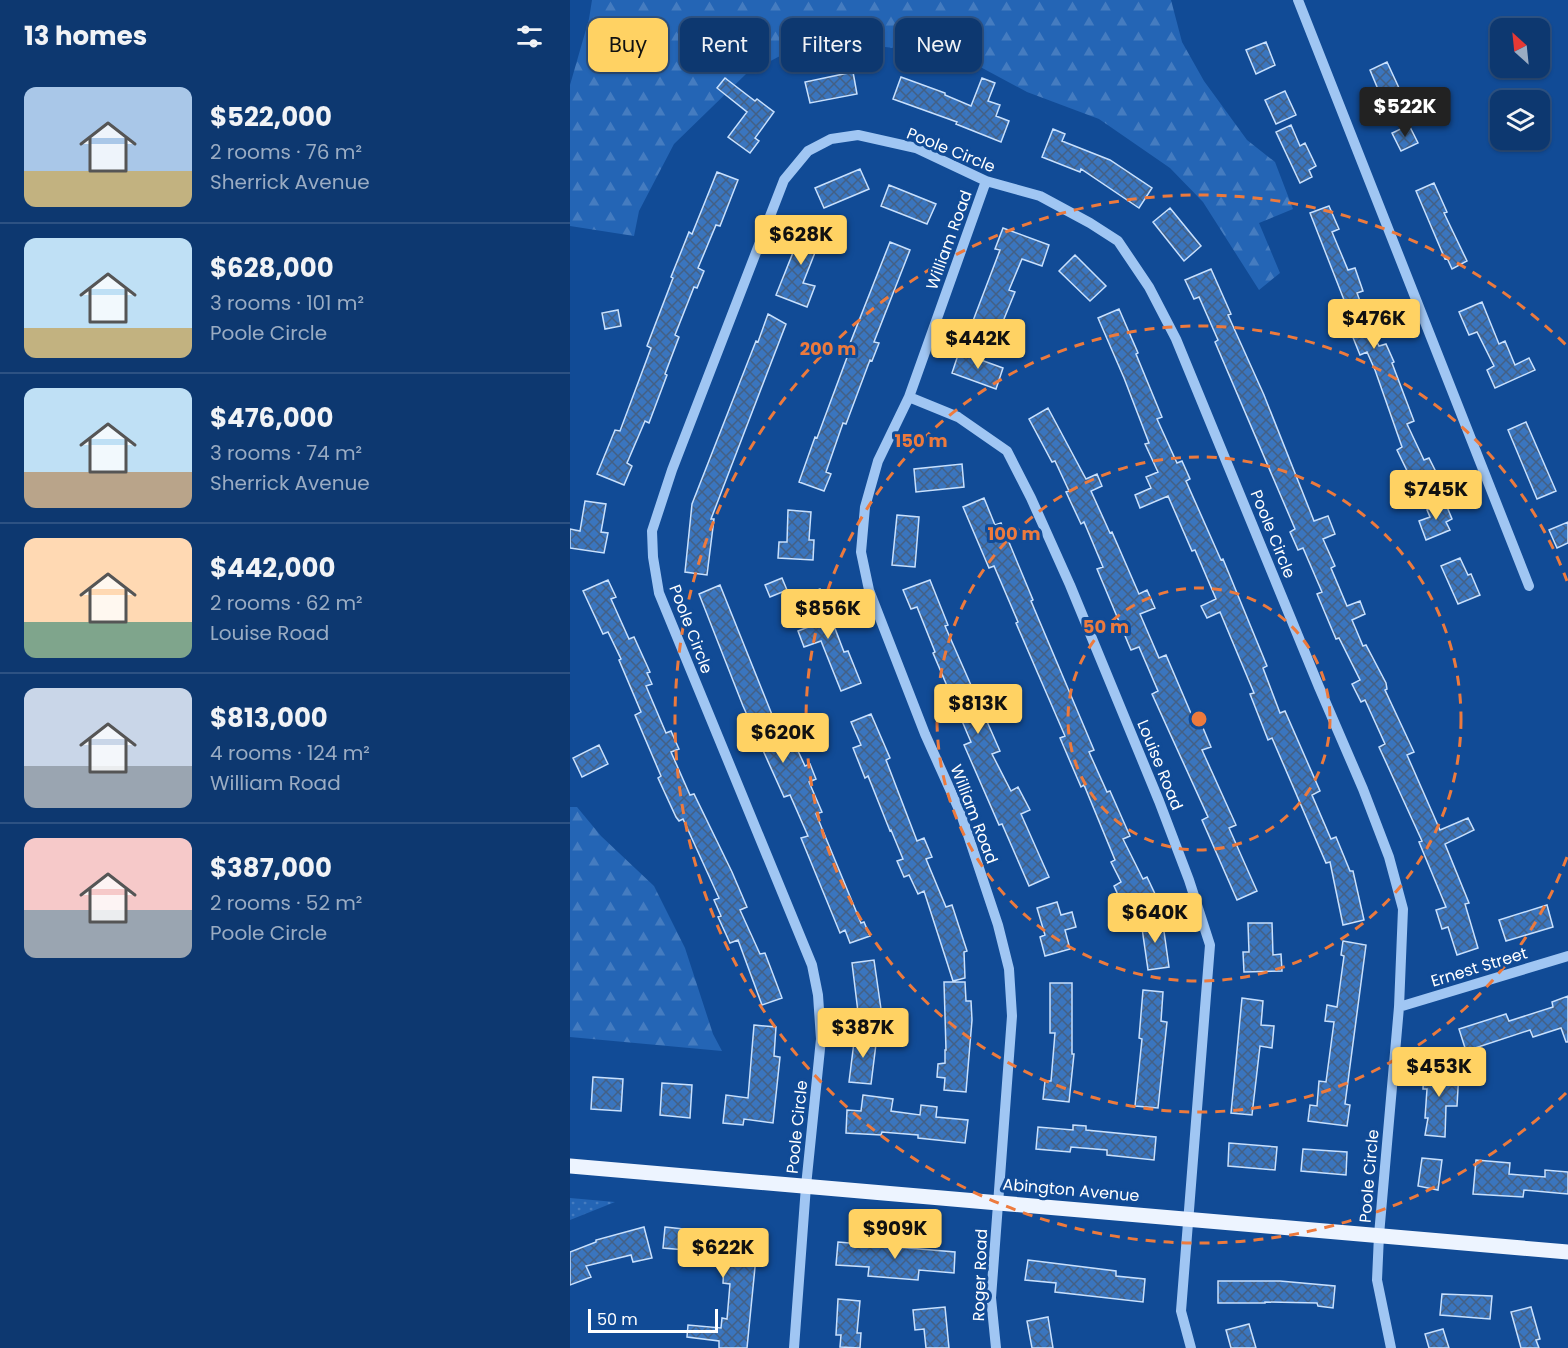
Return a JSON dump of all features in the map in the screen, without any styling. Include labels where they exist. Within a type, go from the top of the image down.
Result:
[{"type":"main road","name":"Abington Avenue","points":[[570,1166],[1568,1252]]},
{"type":"street","points":[[1298,0],[1529,586]]},
{"type":"street","name":"Poole Circle","points":[[794,1348],[806,1186],[821,1039],[818,995],[812,965],[659,593],[653,557],[652,531],[672,470],[784,180],[808,151],[831,140],[858,135],[916,148],[986,181],[1040,196],[1090,223],[1118,241],[1149,287],[1176,339],[1363,789],[1389,857],[1403,909],[1399,1007],[1377,1280],[1390,1348]]},
{"type":"street","name":"William Road","points":[[986,181],[909,397],[879,461],[865,507],[861,552],[869,590],[889,645],[961,814],[998,926],[1009,969],[1012,1016],[998,1202]]},
{"type":"street","name":"Louise Road","points":[[909,397],[958,417],[1007,451],[1070,585],[1189,880],[1210,945],[1181,1311],[1191,1348]]},
{"type":"street","name":"Ernest Street","points":[[1399,1007],[1568,956]]},
{"type":"street","name":"Roger Road","points":[[996,1348],[992,1298],[998,1202]]},
{"type":"green space","points":[[592,0],[1171,0],[1182,42],[1204,81],[1247,140],[1275,162],[1293,209],[1259,223],[1280,273],[1259,290],[1203,202],[1170,168],[1099,119],[1027,92],[982,68],[982,18],[895,18],[895,48],[883,47],[883,18],[781,18],[781,55],[769,62],[769,18],[680,18],[680,72],[750,72],[674,144],[639,211],[634,236],[570,226],[570,85],[588,22],[588,72],[668,72],[668,18],[589,18]]},
{"type":"green space","points":[[570,807],[577,807],[601,836],[654,886],[685,948],[713,1034],[722,1051],[570,1037]]},
{"type":"green space","points":[[570,1198],[615,1202],[570,1220]]},
{"type":"building","points":[[1266,42],[1275,65],[1256,74],[1246,50]]},
{"type":"building","points":[[1387,62],[1411,114],[1398,120],[1385,92],[1380,94],[1370,70]]},
{"type":"building","points":[[853,72],[857,94],[810,103],[805,82]]},
{"type":"building","points":[[901,77],[945,93],[971,106],[982,78],[995,83],[988,101],[1000,105],[996,116],[1009,121],[1001,142],[956,124],[957,122],[893,99]]},
{"type":"building","points":[[725,78],[774,112],[755,138],[759,141],[750,153],[728,137],[747,112],[717,88]]},
{"type":"building","points":[[1285,91],[1296,115],[1276,124],[1265,100]]},
{"type":"building","points":[[1291,125],[1300,146],[1305,143],[1316,166],[1309,170],[1312,177],[1300,183],[1276,132]]},
{"type":"building","points":[[1409,125],[1418,143],[1401,151],[1392,133]]},
{"type":"building","points":[[1053,129],[1065,134],[1062,141],[1110,160],[1152,188],[1139,208],[1081,169],[1080,172],[1042,157]]},
{"type":"building","points":[[860,169],[869,189],[824,208],[815,188]]},
{"type":"building","points":[[717,172],[738,180],[720,226],[716,225],[698,268],[704,271],[697,288],[694,287],[675,335],[679,337],[649,423],[645,421],[627,463],[632,466],[624,485],[597,474],[615,430],[620,431],[651,348],[647,346],[673,278],[671,277],[689,232],[692,234]]},
{"type":"building","points":[[1434,183],[1447,212],[1444,213],[1467,261],[1452,269],[1447,258],[1445,259],[1416,191]]},
{"type":"building","points":[[889,185],[936,204],[927,224],[881,206]]},
{"type":"building","points":[[1329,206],[1339,229],[1332,232],[1348,270],[1355,268],[1363,291],[1357,293],[1370,328],[1379,346],[1386,344],[1394,362],[1392,363],[1414,421],[1407,424],[1424,460],[1429,458],[1438,476],[1419,486],[1414,475],[1410,477],[1397,450],[1402,447],[1375,370],[1367,352],[1360,355],[1352,335],[1357,333],[1310,213]]},
{"type":"building","points":[[1170,208],[1201,246],[1184,261],[1153,222]]},
{"type":"building","points":[[806,220],[825,227],[803,283],[815,286],[807,307],[776,295]]},
{"type":"building","points":[[1003,228],[1049,245],[1042,266],[1022,259],[1009,290],[1015,292],[997,336],[971,326],[1000,250],[995,249]]},
{"type":"building","points":[[890,242],[910,250],[874,342],[879,343],[872,361],[870,360],[846,424],[843,423],[826,472],[831,474],[824,491],[799,482]]},
{"type":"building","points":[[1075,255],[1106,286],[1090,301],[1059,271]]},
{"type":"building","points":[[1211,269],[1314,521],[1328,516],[1335,534],[1323,539],[1335,566],[1331,568],[1347,606],[1360,601],[1365,614],[1352,620],[1363,646],[1366,645],[1386,683],[1387,689],[1385,690],[1414,752],[1407,755],[1440,830],[1468,818],[1474,830],[1445,844],[1469,903],[1465,904],[1478,948],[1457,955],[1448,927],[1442,929],[1436,910],[1446,907],[1419,842],[1422,841],[1379,747],[1385,744],[1365,700],[1361,702],[1352,684],[1360,680],[1339,638],[1336,639],[1317,594],[1322,592],[1303,548],[1298,550],[1290,532],[1295,529],[1215,342],[1218,340],[1199,297],[1194,299],[1185,280]]},
{"type":"building","points":[[1482,302],[1499,344],[1505,341],[1515,365],[1529,358],[1535,370],[1495,388],[1487,370],[1494,366],[1477,332],[1469,335],[1459,312]]},
{"type":"building","points":[[1119,309],[1162,417],[1157,419],[1177,463],[1182,461],[1190,479],[1186,481],[1221,560],[1223,559],[1267,666],[1263,668],[1280,713],[1285,711],[1320,791],[1312,795],[1331,839],[1336,837],[1350,871],[1353,871],[1364,920],[1343,925],[1330,862],[1326,863],[1272,738],[1268,740],[1250,694],[1254,693],[1220,612],[1207,618],[1201,606],[1216,599],[1168,496],[1140,508],[1135,495],[1151,488],[1146,477],[1158,472],[1145,444],[1149,443],[1124,378],[1098,318]]},
{"type":"building","points":[[618,310],[621,326],[605,329],[602,313]]},
{"type":"building","points":[[768,314],[786,324],[711,519],[714,519],[707,575],[685,572],[692,504]]},
{"type":"building","points":[[959,352],[1003,368],[996,389],[952,373]]},
{"type":"building","points":[[1048,408],[1086,479],[1097,474],[1102,486],[1091,491],[1139,594],[1147,590],[1155,608],[1140,614],[1159,658],[1166,655],[1193,718],[1198,716],[1211,747],[1202,750],[1236,825],[1229,828],[1257,891],[1237,900],[1202,820],[1208,817],[1152,694],[1158,691],[1139,647],[1131,650],[1097,569],[1103,567],[1084,522],[1081,524],[1055,461],[1052,462],[1029,419]]},
{"type":"building","points":[[1526,422],[1556,491],[1537,499],[1508,430]]},
{"type":"building","points":[[962,464],[964,487],[916,492],[914,469]]},
{"type":"building","points":[[984,498],[995,525],[1001,523],[1033,600],[1031,601],[1094,750],[1089,752],[1130,836],[1123,839],[1143,879],[1147,877],[1155,894],[1130,906],[1125,895],[1119,897],[1114,886],[1121,882],[1111,862],[1115,860],[1084,785],[1081,787],[1060,738],[1065,736],[994,566],[989,568],[963,507]]},
{"type":"building","points":[[585,501],[606,504],[601,532],[608,533],[604,553],[570,548],[570,529],[580,531]]},
{"type":"building","points":[[1445,502],[1452,519],[1446,522],[1450,530],[1426,540],[1419,521],[1430,517],[1427,510]]},
{"type":"building","points":[[788,510],[811,512],[809,540],[814,540],[813,560],[778,558],[779,542],[787,542]]},
{"type":"building","points":[[897,515],[919,517],[915,567],[892,565]]},
{"type":"building","points":[[1568,522],[1568,543],[1557,548],[1549,530]]},
{"type":"building","points":[[1460,558],[1468,575],[1471,574],[1480,595],[1458,604],[1441,566]]},
{"type":"building","points":[[782,578],[787,590],[770,597],[765,585]]},
{"type":"building","points":[[608,580],[616,597],[611,599],[629,639],[634,637],[650,672],[647,673],[652,684],[646,686],[666,733],[671,731],[679,749],[671,752],[690,795],[694,794],[732,872],[747,907],[740,910],[760,954],[765,953],[782,998],[762,1005],[738,940],[730,943],[718,917],[721,916],[714,900],[719,898],[683,819],[679,821],[676,817],[658,778],[661,776],[635,715],[641,712],[619,660],[621,659],[608,632],[603,634],[583,591]]},
{"type":"building","points":[[930,580],[948,625],[945,626],[1000,751],[992,754],[1011,791],[1018,787],[1030,810],[1021,814],[1049,877],[1029,886],[964,745],[971,742],[933,653],[935,652],[917,607],[911,609],[903,590]]},
{"type":"building","points":[[720,585],[783,742],[792,738],[805,766],[810,764],[816,779],[809,782],[822,812],[816,814],[861,923],[864,922],[870,936],[850,943],[845,930],[840,933],[801,838],[808,836],[790,795],[784,797],[743,706],[699,594]]},
{"type":"building","points":[[820,589],[844,652],[848,651],[861,683],[841,691],[821,641],[804,647],[798,631],[811,626],[800,597]]},
{"type":"building","points":[[871,714],[890,758],[886,760],[917,841],[924,838],[932,857],[926,859],[946,907],[952,905],[967,951],[964,952],[965,978],[953,981],[924,891],[918,894],[909,875],[904,877],[897,861],[903,859],[868,776],[865,778],[853,748],[861,745],[851,722]]},
{"type":"building","points":[[599,745],[608,764],[582,777],[573,758]]},
{"type":"building","points":[[1057,902],[1061,915],[1072,912],[1076,927],[1065,930],[1070,949],[1045,956],[1040,937],[1045,935],[1037,908]]},
{"type":"building","points":[[1547,905],[1553,927],[1506,941],[1499,920]]},
{"type":"building","points":[[1162,917],[1169,967],[1148,970],[1141,921]]},
{"type":"building","points":[[1248,923],[1272,923],[1273,955],[1281,954],[1282,971],[1244,972],[1243,952],[1249,952]]},
{"type":"building","points":[[1343,941],[1366,945],[1345,1104],[1350,1105],[1347,1126],[1308,1121],[1310,1105],[1317,1106],[1319,1081],[1326,1082],[1334,1022],[1325,1021],[1327,1005],[1337,1007],[1344,956],[1341,955]]},
{"type":"building","points":[[874,960],[881,1009],[858,1012],[852,963]]},
{"type":"building","points":[[944,982],[965,982],[966,1001],[971,1001],[972,1020],[966,1092],[944,1090],[945,1078],[937,1077],[938,1064],[945,1063],[946,1050]]},
{"type":"building","points":[[1050,983],[1072,983],[1072,1054],[1074,1054],[1069,1102],[1043,1099],[1045,1081],[1051,1081],[1055,1033],[1050,1033]]},
{"type":"building","points":[[1143,990],[1163,992],[1161,1021],[1167,1022],[1158,1108],[1135,1106],[1142,1039],[1139,1038]]},
{"type":"building","points":[[1568,996],[1568,1042],[1561,1028],[1533,1037],[1530,1030],[1466,1051],[1459,1029],[1506,1014],[1509,1021],[1553,1007],[1552,1002]]},
{"type":"building","points":[[1242,998],[1263,1001],[1261,1025],[1274,1026],[1272,1048],[1260,1046],[1252,1115],[1231,1113]]},
{"type":"building","points":[[754,1025],[776,1027],[774,1056],[780,1057],[773,1123],[744,1119],[743,1125],[723,1123],[726,1095],[748,1098]]},
{"type":"building","points":[[855,1034],[877,1036],[871,1084],[849,1082]]},
{"type":"building","points":[[1424,1069],[1459,1071],[1457,1106],[1446,1106],[1445,1137],[1425,1135],[1428,1118],[1425,1118],[1427,1089],[1423,1089]]},
{"type":"building","points":[[593,1077],[623,1079],[621,1111],[591,1109]]},
{"type":"building","points":[[662,1083],[692,1085],[690,1118],[660,1115]]},
{"type":"building","points":[[863,1095],[893,1099],[891,1111],[920,1115],[921,1105],[937,1107],[936,1117],[968,1120],[965,1143],[918,1138],[918,1135],[882,1132],[881,1135],[846,1133],[847,1110],[861,1111]]},
{"type":"building","points":[[1073,1125],[1086,1126],[1086,1130],[1156,1137],[1154,1160],[1107,1155],[1107,1150],[1071,1147],[1070,1152],[1036,1149],[1038,1127],[1073,1130]]},
{"type":"building","points":[[1229,1143],[1277,1147],[1275,1170],[1228,1166]]},
{"type":"building","points":[[1303,1149],[1347,1152],[1346,1175],[1301,1171]]},
{"type":"building","points":[[1422,1158],[1442,1160],[1438,1190],[1418,1186]]},
{"type":"building","points":[[1476,1160],[1510,1163],[1509,1174],[1545,1177],[1545,1170],[1568,1172],[1568,1194],[1524,1190],[1523,1197],[1473,1194]]},
{"type":"building","points":[[644,1227],[652,1258],[633,1262],[631,1255],[586,1266],[591,1277],[570,1285],[570,1252],[596,1242],[596,1240]]},
{"type":"building","points":[[665,1227],[758,1237],[747,1348],[719,1348],[719,1341],[687,1337],[688,1325],[721,1328],[722,1318],[727,1319],[730,1284],[723,1283],[724,1264],[697,1262],[697,1258],[686,1257],[686,1250],[663,1248]]},
{"type":"building","points":[[838,1242],[955,1252],[954,1273],[919,1270],[918,1280],[868,1276],[869,1267],[836,1265]]},
{"type":"building","points":[[1028,1260],[1116,1271],[1116,1276],[1145,1279],[1143,1302],[1055,1292],[1056,1283],[1025,1280]]},
{"type":"building","points":[[1218,1281],[1280,1281],[1335,1286],[1333,1308],[1318,1306],[1317,1303],[1218,1303]]},
{"type":"building","points":[[1442,1294],[1492,1296],[1490,1319],[1440,1315]]},
{"type":"building","points":[[838,1299],[860,1301],[857,1333],[861,1333],[860,1348],[840,1347],[841,1335],[836,1335]]},
{"type":"building","points":[[945,1307],[949,1348],[926,1348],[924,1329],[915,1330],[913,1310]]},
{"type":"building","points":[[1531,1307],[1540,1339],[1536,1340],[1539,1348],[1521,1348],[1511,1312]]},
{"type":"building","points":[[1048,1317],[1053,1348],[1032,1348],[1027,1321]]},
{"type":"building","points":[[1249,1324],[1256,1348],[1231,1348],[1226,1330]]},
{"type":"building","points":[[1443,1329],[1449,1348],[1429,1348],[1425,1334]]}]
